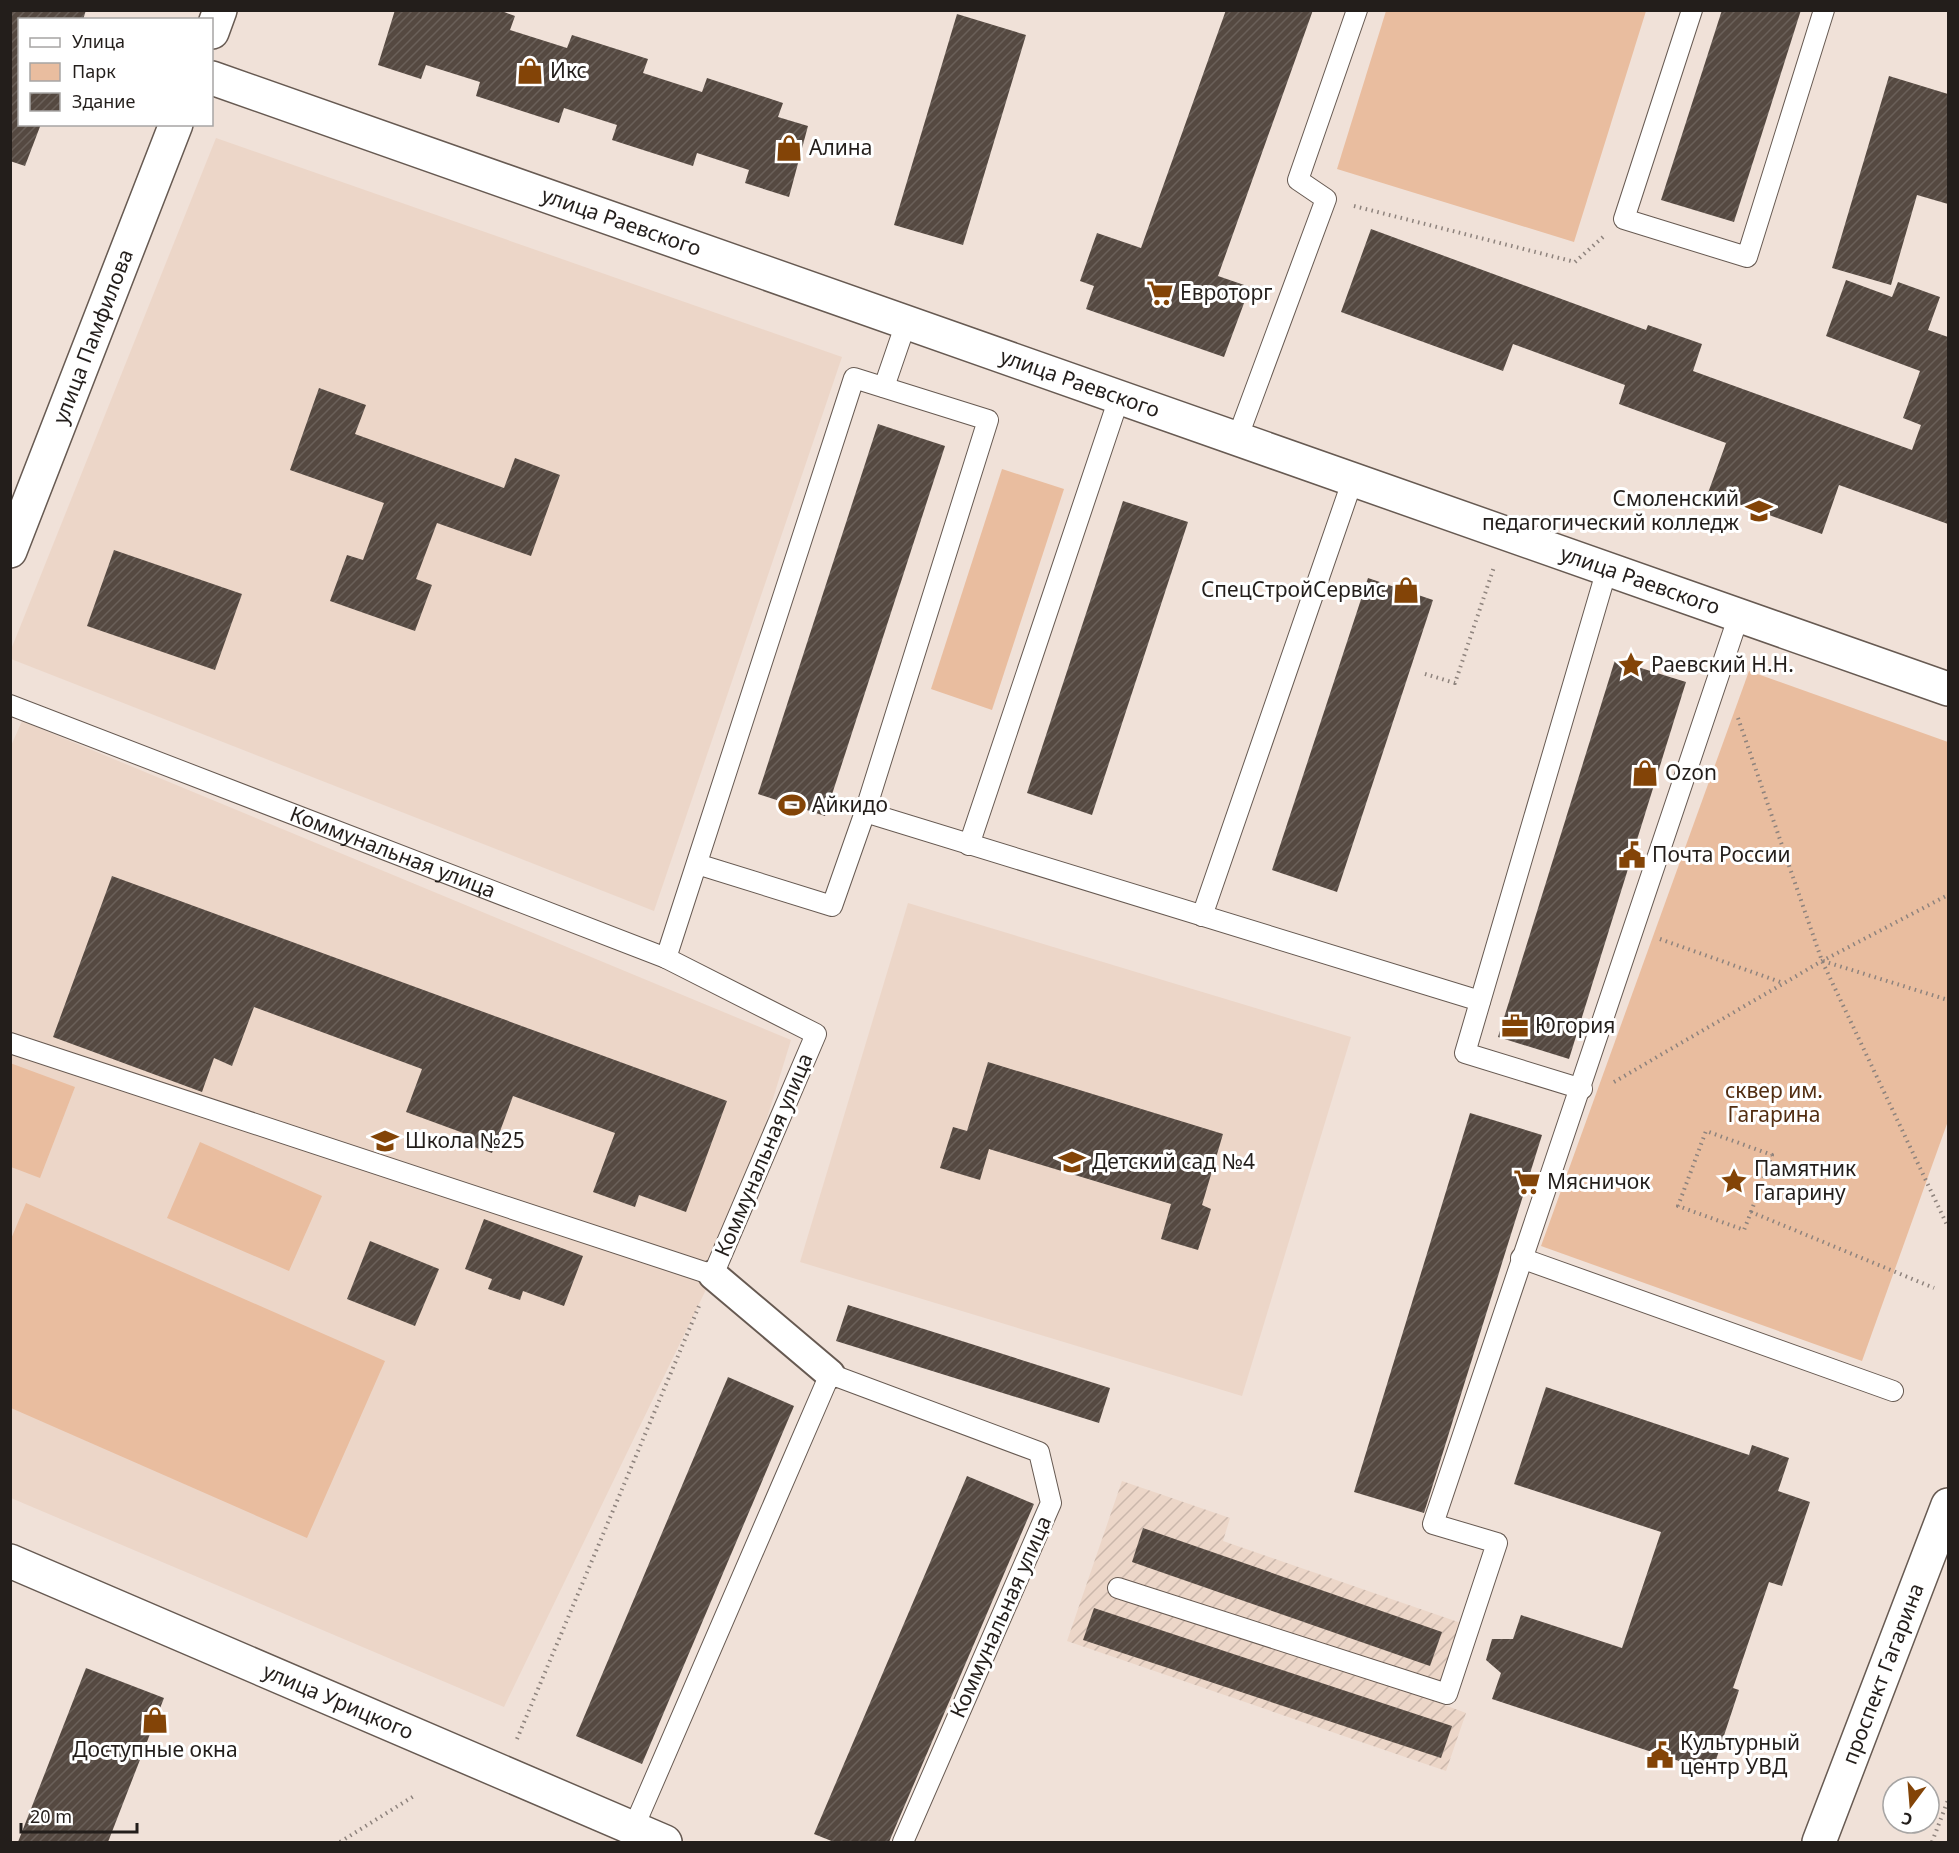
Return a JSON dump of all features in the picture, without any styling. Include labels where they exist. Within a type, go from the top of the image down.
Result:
[{"type":"street","points":[[213,29],[220,10]]},
{"type":"street","name":"улица Раевского","points":[[213,78],[1948,689]]},
{"type":"street","name":"улица Памфилова","points":[[10,551],[175,126]]},
{"type":"street","name":"Коммунальная улица","points":[[713,1275],[830,1374]]},
{"type":"street","name":"проспект Гагарина","points":[[1819,1842],[1948,1505]]},
{"type":"street","name":"улица Урицкого","points":[[10,1561],[655,1839]]},
{"type":"lane","points":[[1237,439],[1326,199],[1298,180],[1357,10]]},
{"type":"lane","points":[[1692,10],[1624,219],[1747,256],[1824,10]]},
{"type":"lane","points":[[884,387],[906,323]]},
{"type":"lane","points":[[666,958],[854,378],[988,420],[865,812],[832,906],[697,864]]},
{"type":"lane","points":[[969,845],[1119,398]]},
{"type":"lane","points":[[1202,916],[1353,479]]},
{"type":"lane","points":[[1580,1097],[1465,1053],[1607,569]]},
{"type":"lane","points":[[1118,1588],[1447,1695],[1497,1544],[1433,1524],[1521,1258],[1580,1097],[1739,615]]},
{"type":"lane","name":"Коммунальная улица","points":[[10,705],[666,958],[816,1034],[713,1275]]},
{"type":"lane","points":[[865,812],[1480,1001]]},
{"type":"lane","points":[[10,1043],[713,1275]]},
{"type":"lane","points":[[1521,1258],[1893,1391]]},
{"type":"lane","points":[[655,1839],[830,1374]]},
{"type":"lane","name":"Коммунальная улица","points":[[830,1374],[1039,1452],[1051,1503],[903,1842]]},
{"type":"path","points":[[1326,199],[1575,262],[1624,219]]},
{"type":"path","points":[[1425,674],[1455,683],[1494,566]]},
{"type":"path","points":[[1720,672],[1822,961],[1948,1227]]},
{"type":"path","points":[[1580,1097],[1822,961],[1948,895]]},
{"type":"path","points":[[1635,931],[1784,983]]},
{"type":"path","points":[[1822,961],[1948,1000]]},
{"type":"path","points":[[1706,1131],[1772,1155],[1751,1212],[1744,1230],[1678,1206],[1706,1131]]},
{"type":"path","points":[[1751,1212],[1934,1288]]},
{"type":"path","points":[[503,1773],[713,1275]]},
{"type":"path","points":[[340,1842],[414,1796]]},
{"type":"path","points":[[1932,1842],[1948,1800]]},
{"type":"shaded area","points":[[216,138],[842,357],[654,911],[11,659],[10,652]]},
{"type":"shaded area","name":"Школа №25","points":[[22,721],[791,1040],[729,1242],[504,1707],[11,1498],[10,748]]},
{"type":"shaded area","name":"Детский сад №4","points":[[908,903],[1351,1037],[1242,1396],[800,1262]]},
{"type":"shaded area","points":[[1122,1481],[1230,1518],[1223,1541],[1461,1623],[1434,1701],[1466,1713],[1446,1771],[1067,1641]]},
{"type":"green space","points":[[1386,11],[1646,11],[1574,242],[1337,169]]},
{"type":"green space","points":[[1002,469],[1064,489],[992,710],[931,689]]},
{"type":"green space","name":"сквер им. Гагарина","points":[[1749,671],[1948,742],[1948,1121],[1862,1361],[1541,1246]]},
{"type":"green space","points":[[10,1063],[75,1087],[40,1178],[11,1167]]},
{"type":"green space","points":[[200,1142],[322,1196],[289,1271],[167,1218]]},
{"type":"green space","points":[[26,1203],[385,1361],[307,1538],[11,1408],[11,1239]]},
{"type":"building","points":[[10,10],[86,10],[84,18],[18,18],[18,126],[40,126],[25,166],[10,161]]},
{"type":"building","points":[[395,10],[499,10],[515,16],[510,30],[567,48],[572,35],[648,59],[643,73],[702,92],[707,78],[783,103],[778,117],[808,126],[789,197],[745,183],[749,170],[697,153],[693,166],[612,140],[617,125],[564,108],[559,123],[476,96],[480,82],[426,65],[421,79],[378,65]]},
{"type":"building","points":[[1226,10],[1313,10],[1218,276],[1250,287],[1224,357],[1086,309],[1094,286],[1080,281],[1097,233],[1141,248]]},
{"type":"building","points":[[1722,10],[1801,10],[1734,222],[1661,200]]},
{"type":"building","points":[[957,14],[1026,35],[963,245],[894,225]]},
{"type":"building","points":[[1889,76],[1948,94],[1948,204],[1917,195],[1891,285],[1832,268]]},
{"type":"building","points":[[1371,229],[1646,330],[1648,325],[1702,344],[1693,371],[1912,450],[1921,425],[1903,418],[1920,371],[1826,336],[1846,280],[1892,297],[1898,282],[1940,297],[1928,330],[1948,337],[1948,524],[1839,485],[1822,534],[1708,493],[1726,443],[1619,404],[1625,385],[1513,344],[1503,371],[1341,312]]},
{"type":"building","points":[[319,388],[366,405],[355,434],[504,488],[515,458],[560,475],[531,556],[437,523],[416,579],[432,585],[415,631],[330,601],[347,555],[363,560],[384,503],[290,470]]},
{"type":"building","points":[[878,424],[945,446],[825,816],[758,794]]},
{"type":"building","points":[[1123,501],[1188,522],[1092,815],[1027,793]]},
{"type":"building","points":[[114,550],[242,594],[215,670],[87,626]]},
{"type":"building","points":[[1368,578],[1433,600],[1337,892],[1272,870]]},
{"type":"building","points":[[1615,660],[1686,682],[1569,1059],[1498,1037]]},
{"type":"building","points":[[112,876],[727,1101],[686,1212],[639,1195],[635,1207],[593,1192],[615,1133],[513,1096],[492,1153],[462,1143],[466,1134],[406,1112],[422,1069],[254,1007],[232,1066],[214,1058],[202,1092],[53,1037]]},
{"type":"building","points":[[988,1062],[1223,1134],[1202,1205],[1211,1209],[1198,1250],[1161,1239],[1171,1204],[989,1149],[980,1180],[940,1168],[953,1127],[967,1131]]},
{"type":"building","points":[[1470,1113],[1542,1135],[1424,1513],[1354,1492]]},
{"type":"building","points":[[484,1219],[583,1256],[564,1306],[523,1291],[520,1300],[488,1289],[492,1279],[465,1269]]},
{"type":"building","points":[[370,1241],[439,1269],[415,1326],[347,1299]]},
{"type":"building","points":[[848,1305],[1110,1388],[1099,1423],[836,1341]]},
{"type":"building","points":[[728,1377],[794,1406],[642,1764],[576,1736]]},
{"type":"building","points":[[1546,1387],[1749,1455],[1752,1445],[1789,1458],[1778,1491],[1810,1502],[1782,1586],[1769,1582],[1733,1688],[1739,1690],[1712,1772],[1492,1699],[1501,1673],[1486,1660],[1492,1639],[1513,1639],[1521,1615],[1622,1648],[1661,1532],[1514,1484]]},
{"type":"building","points":[[967,1476],[1034,1504],[889,1842],[834,1842],[814,1834]]},
{"type":"building","points":[[1143,1528],[1442,1632],[1430,1666],[1132,1562]]},
{"type":"building","points":[[1094,1608],[1452,1726],[1441,1758],[1083,1640]]},
{"type":"building","points":[[86,1668],[164,1698],[108,1842],[18,1842]]},
{"type":"place","name":"Икс","points":[[530,71]]},
{"type":"place","name":"Алина","points":[[789,148]]},
{"type":"place","name":"Евроторг","points":[[1160,293]]},
{"type":"place","name":"Смоленский педагогический колледж","points":[[1759,511]]},
{"type":"place","name":"СпецСтройСервис","points":[[1406,590]]},
{"type":"place","name":"Раевский Н.Н.","points":[[1631,665]]},
{"type":"place","name":"Ozon","points":[[1645,773]]},
{"type":"place","name":"Айкидо","points":[[792,805]]},
{"type":"place","name":"Почта России","points":[[1632,855]]},
{"type":"place","name":"Югория","points":[[1515,1026]]},
{"type":"place","name":"Школа №25","points":[[385,1141]]},
{"type":"place","name":"Детский сад №4","points":[[1072,1162]]},
{"type":"place","name":"Памятник Гагарину","points":[[1734,1181]]},
{"type":"place","name":"Мясничок","points":[[1527,1182]]},
{"type":"place","name":"Доступные окна","points":[[155,1720]]},
{"type":"place","name":"Культурный центр УВД","points":[[1660,1755]]}]
